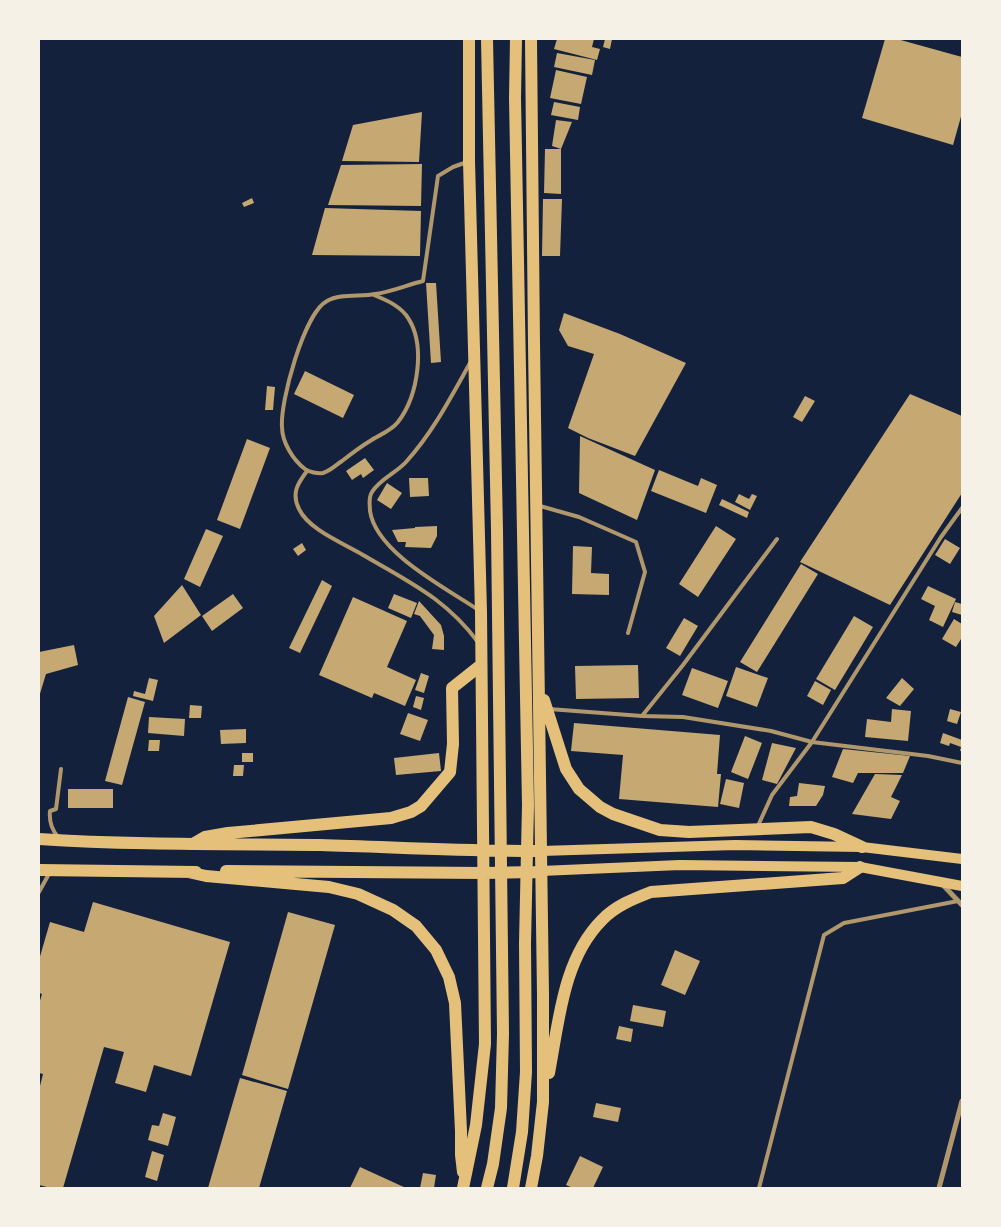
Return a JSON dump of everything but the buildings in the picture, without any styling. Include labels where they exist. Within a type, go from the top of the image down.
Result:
[{"type":"main road","points":[[464,1185],[476,1125],[485,1044],[481,612],[469,161],[469,39]]},
{"type":"main road","points":[[487,1188],[493,1164],[501,1108],[502,1034],[497,530],[488,39]]},
{"type":"main road","points":[[513,1188],[522,1132],[526,1072],[524,943],[528,804],[515,108],[516,39]]},
{"type":"main road","points":[[532,39],[543,1102]]},
{"type":"main road","points":[[191,845],[205,837],[228,833],[391,818],[411,812],[421,806],[450,772],[453,744],[452,688],[481,665]]},
{"type":"main road","points":[[538,682],[566,769],[579,789],[600,807],[638,824],[660,830],[689,832],[811,827],[834,834],[862,847]]},
{"type":"main road","points":[[39,839],[191,845],[320,845],[484,851],[735,845],[862,847],[962,859]]},
{"type":"main road","points":[[45,870],[188,872],[265,870],[484,873],[680,865],[860,867],[962,886]]},
{"type":"main road","points":[[531,1188],[537,1156],[543,1102],[571,970],[586,939],[602,919],[622,904],[651,892],[843,878],[860,867]]},
{"type":"main road","points":[[188,872],[206,876],[329,887],[358,894],[376,902],[393,910],[416,926],[436,950],[449,976],[455,1003],[461,1155],[464,1185]]},
{"type":"street","points":[[940,882],[960,903]]},
{"type":"street","points":[[939,1188],[962,1101]]},
{"type":"lane","points":[[374,295],[391,302],[406,315],[415,333],[419,356],[411,402],[396,424],[369,441],[334,468],[322,473],[307,470],[292,457],[282,428],[284,403],[298,347],[312,317],[326,301],[349,295],[374,295],[423,281],[438,176],[453,167],[469,161]]},
{"type":"lane","points":[[475,354],[442,415],[405,463],[375,488],[369,501],[374,526],[389,547],[405,561],[481,612]]},
{"type":"lane","points":[[307,470],[296,486],[295,496],[298,508],[307,520],[436,599],[465,626],[481,645]]},
{"type":"lane","points":[[536,505],[579,517],[636,542],[645,572],[628,633]]},
{"type":"lane","points":[[756,830],[772,795],[812,742],[941,537],[962,508]]},
{"type":"lane","points":[[642,716],[684,665],[777,539]]},
{"type":"lane","points":[[546,709],[683,717],[771,731],[812,742],[928,756],[962,763]]},
{"type":"lane","points":[[60,839],[53,831],[49,819],[50,810],[56,809],[61,769]]},
{"type":"lane","points":[[39,892],[45,870]]},
{"type":"lane","points":[[759,1188],[824,935],[844,923],[960,903]]}]
